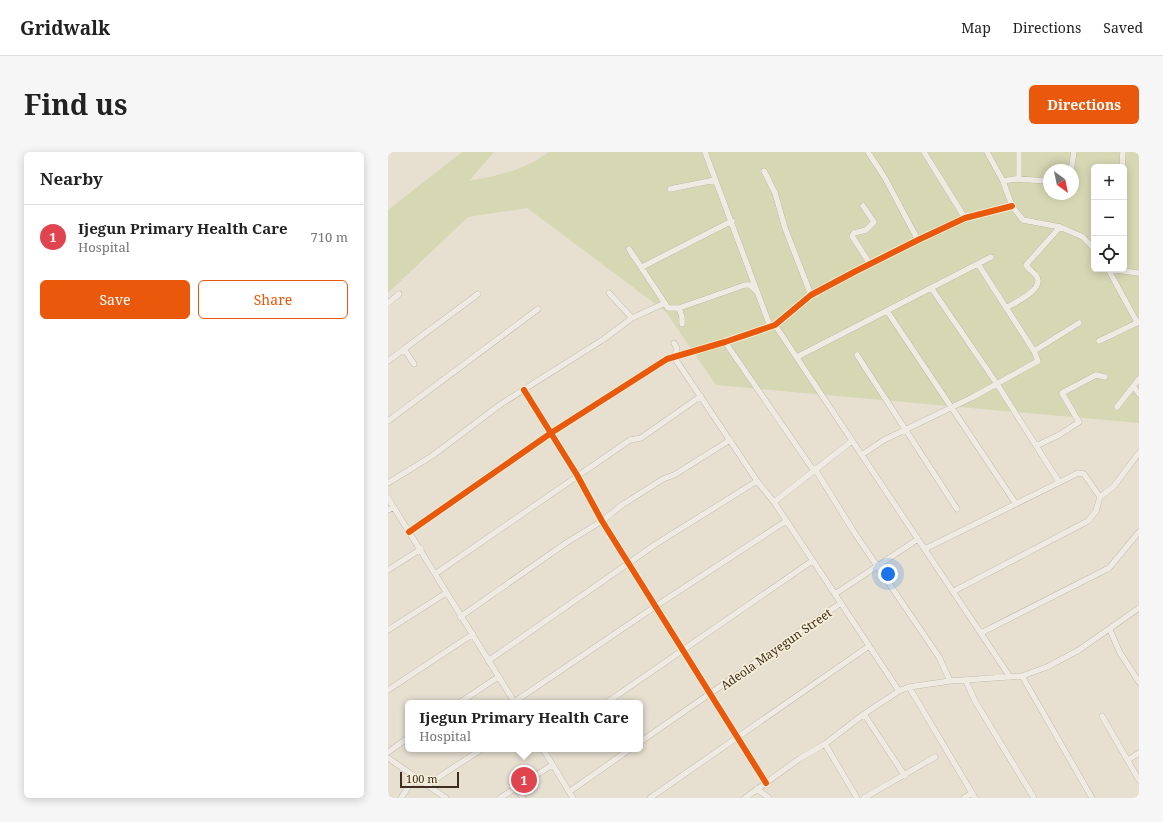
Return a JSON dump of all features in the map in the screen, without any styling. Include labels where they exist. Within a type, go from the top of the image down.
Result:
[{"type":"street","points":[[705,152],[732,221],[756,291],[773,326],[797,357],[852,441],[863,454],[1010,677]]},
{"type":"street","points":[[868,152],[885,178],[918,240]]},
{"type":"street","points":[[924,152],[965,218]]},
{"type":"street","points":[[987,152],[1003,181],[1012,206],[1023,220],[1060,227],[1083,237],[1091,246]]},
{"type":"street","points":[[1019,152],[1019,179]]},
{"type":"street","points":[[1072,164],[1074,152]]},
{"type":"street","points":[[1122,164],[1123,152]]},
{"type":"street","points":[[764,171],[775,193],[785,228],[811,295]]},
{"type":"street","points":[[1003,181],[1019,179],[1043,181]]},
{"type":"street","points":[[670,189],[715,180]]},
{"type":"street","points":[[863,206],[874,222],[866,230],[854,233],[852,236],[870,264]]},
{"type":"street","points":[[409,532],[551,433],[659,363],[773,326],[811,295],[870,264],[965,218],[1012,206]]},
{"type":"street","points":[[642,266],[732,221]]},
{"type":"street","points":[[1006,308],[1032,292],[1037,284],[1037,278],[1026,265],[1060,227]]},
{"type":"street","points":[[629,249],[642,266],[668,308],[679,308],[745,285],[750,285],[756,291]]},
{"type":"street","points":[[797,357],[932,289],[991,257]]},
{"type":"street","points":[[863,454],[884,440],[951,408],[997,384],[1038,360],[1034,351],[978,264]]},
{"type":"street","points":[[1127,271],[1139,273]]},
{"type":"street","points":[[1099,341],[1138,322],[1110,272]]},
{"type":"street","points":[[932,289],[997,384],[1059,482]]},
{"type":"street","points":[[609,293],[632,318]]},
{"type":"street","points":[[388,303],[399,294]]},
{"type":"street","points":[[388,361],[478,294]]},
{"type":"street","points":[[388,483],[432,456],[501,404],[604,340],[632,318],[665,304]]},
{"type":"street","points":[[679,308],[682,317],[682,324]]},
{"type":"street","points":[[388,421],[538,309]]},
{"type":"street","points":[[887,311],[1016,504]]},
{"type":"street","points":[[1034,351],[1078,323]]},
{"type":"street","points":[[725,342],[790,438],[812,468],[815,469],[939,657],[950,681]]},
{"type":"street","points":[[674,343],[677,349],[674,357]]},
{"type":"street","points":[[404,349],[414,364]]},
{"type":"street","points":[[857,355],[957,509]]},
{"type":"street","points":[[674,357],[757,481],[774,502],[899,690]]},
{"type":"street","points":[[1036,446],[1059,435],[1079,422],[1062,393],[1096,375],[1105,377]]},
{"type":"street","points":[[1117,407],[1139,379]]},
{"type":"street","points":[[1134,387],[1139,394]]},
{"type":"street","points":[[524,390],[577,476],[602,521],[683,648],[766,783]]},
{"type":"street","points":[[434,574],[630,440],[641,438],[701,396]]},
{"type":"street","points":[[460,617],[566,543],[602,521],[622,505],[730,440]]},
{"type":"street","points":[[774,502],[852,441]]},
{"type":"street","points":[[954,591],[1082,526],[1096,511],[1100,497],[1114,486],[1139,453]]},
{"type":"street","points":[[925,549],[1059,482],[1081,473],[1084,474],[1100,497]]},
{"type":"street","points":[[488,661],[629,562],[680,528],[694,521],[757,481]]},
{"type":"street","points":[[388,498],[421,549],[460,617],[473,634],[513,700]]},
{"type":"street","points":[[388,510],[394,507]]},
{"type":"street","points":[[517,700],[656,606],[786,521]]},
{"type":"street","points":[[981,633],[1109,568],[1139,532]]},
{"type":"street","points":[[835,594],[918,539]]},
{"type":"street","points":[[388,570],[421,549]]},
{"type":"street","points":[[610,700],[683,648],[763,596],[812,561]]},
{"type":"street","points":[[388,630],[446,593]]},
{"type":"street","name":"Adeola Mayegun Street","points":[[643,740],[711,695],[841,603]]},
{"type":"street","points":[[745,798],[799,760],[825,744],[864,714],[899,690],[909,687],[950,681],[1022,676],[1067,657],[1110,630],[1139,608]]},
{"type":"street","points":[[1110,630],[1120,653],[1139,682]]},
{"type":"street","points":[[388,690],[473,634]]},
{"type":"street","points":[[650,798],[869,646]]},
{"type":"street","points":[[1022,676],[1092,798]]},
{"type":"street","points":[[464,700],[498,677]]},
{"type":"street","points":[[966,681],[975,701],[1034,798]]},
{"type":"street","points":[[909,687],[973,796],[964,798]]},
{"type":"street","points":[[864,714],[904,776]]},
{"type":"street","points":[[1102,716],[1139,780]]},
{"type":"street","points":[[388,752],[405,740]]},
{"type":"street","points":[[825,744],[857,798]]},
{"type":"street","points":[[428,784],[477,752]]},
{"type":"street","points":[[545,752],[573,798]]},
{"type":"street","points":[[569,792],[626,752]]},
{"type":"street","points":[[1128,760],[1139,753]]},
{"type":"street","points":[[864,798],[904,776],[934,757]]},
{"type":"street","points":[[388,758],[415,777],[428,784],[446,798]]},
{"type":"street","points":[[500,798],[552,765]]},
{"type":"street","points":[[401,798],[415,777]]},
{"type":"street","points":[[516,788],[523,798]]},
{"type":"street","points":[[757,789],[769,798]]},
{"type":"green space","points":[[462,152],[494,152],[469,181],[520,168],[549,152],[1139,152],[1139,423],[716,385],[666,312],[527,208],[468,217],[388,293],[388,210]]},
{"type":"cycle path","points":[[409,532],[551,433],[667,359],[725,342],[775,325],[811,295],[856,271],[965,218],[1012,206]]},
{"type":"cycle path","points":[[524,390],[577,475],[602,521],[766,783]]},
{"type":"place","name":"Ijegun Primary Health Care","points":[[524,780]]}]
